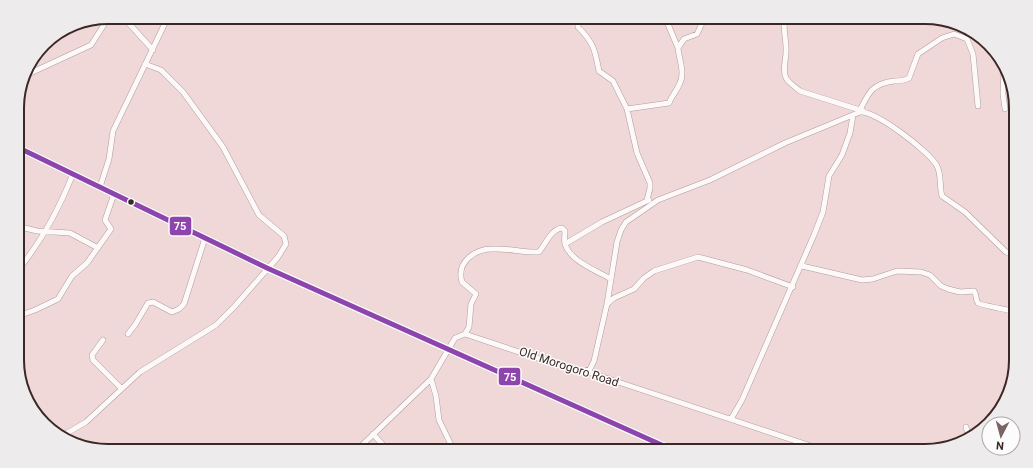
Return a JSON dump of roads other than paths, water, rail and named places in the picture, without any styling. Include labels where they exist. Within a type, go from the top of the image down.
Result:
[{"type":"highway","points":[[24,150],[267,268],[659,444]]},
{"type":"street","points":[[32,72],[91,45],[104,24]]},
{"type":"street","points":[[129,24],[153,50]]},
{"type":"street","points":[[100,187],[108,159],[113,131],[165,24]]},
{"type":"street","points":[[578,24],[578,27],[588,38],[595,50],[599,71],[613,81],[627,109],[637,153],[650,183],[647,200]]},
{"type":"street","points":[[627,109],[669,103],[673,93],[678,87],[681,80],[681,64],[678,48],[668,24]]},
{"type":"street","points":[[678,48],[684,39],[697,34],[702,24]]},
{"type":"street","points":[[785,24],[784,36],[786,52],[784,71],[786,77],[792,85],[800,91],[862,111],[897,129],[936,164],[940,171],[942,196],[965,212],[1006,252],[1009,253]]},
{"type":"street","points":[[585,371],[590,369],[594,361],[607,304],[617,242],[622,227],[634,215],[658,200],[710,180],[785,143],[862,111],[869,91],[873,88],[891,82],[906,80],[909,78],[918,54],[942,38],[954,34],[967,39],[973,54],[978,106]]},
{"type":"street","points":[[67,433],[86,422],[140,372],[208,331],[234,307],[267,268],[278,258],[285,248],[287,241],[284,236],[259,215],[226,152],[183,92],[161,70],[145,64]]},
{"type":"street","points":[[1004,78],[1003,94],[1005,109]]},
{"type":"street","points":[[731,419],[742,400],[802,266],[823,212],[830,176],[842,155],[850,133],[853,115]]},
{"type":"street","points":[[24,262],[46,232],[63,199],[73,174]]},
{"type":"street","points":[[24,314],[55,302],[72,276],[87,263],[111,229],[105,220],[114,194]]},
{"type":"street","points":[[565,244],[602,222],[647,200],[658,200]]},
{"type":"street","points":[[363,444],[431,378],[447,349],[455,338],[465,334],[469,327],[471,304],[476,294],[462,282],[460,271],[465,261],[475,254],[490,249],[539,252],[544,241],[560,228],[565,231],[565,244],[577,259],[611,279]]},
{"type":"street","points":[[24,229],[70,234],[98,248]]},
{"type":"street","points":[[128,334],[148,303],[153,302],[172,312],[179,309],[184,304],[206,238]]},
{"type":"street","points":[[607,304],[614,298],[634,289],[644,278],[654,271],[698,257],[747,270],[793,287]]},
{"type":"street","points":[[802,266],[862,280],[873,279],[897,272],[927,274],[941,286],[948,289],[960,292],[974,291],[978,302],[982,306],[997,306],[1009,310]]},
{"type":"street","name":"Old Morogoro Road","points":[[465,334],[478,337],[567,368],[581,372],[585,371],[805,444]]},
{"type":"street","points":[[103,340],[92,355],[93,360],[122,388]]},
{"type":"street","points":[[431,378],[436,396],[439,420],[451,444]]},
{"type":"street","points":[[966,427],[968,433]]},
{"type":"street","points":[[373,434],[382,444]]}]
